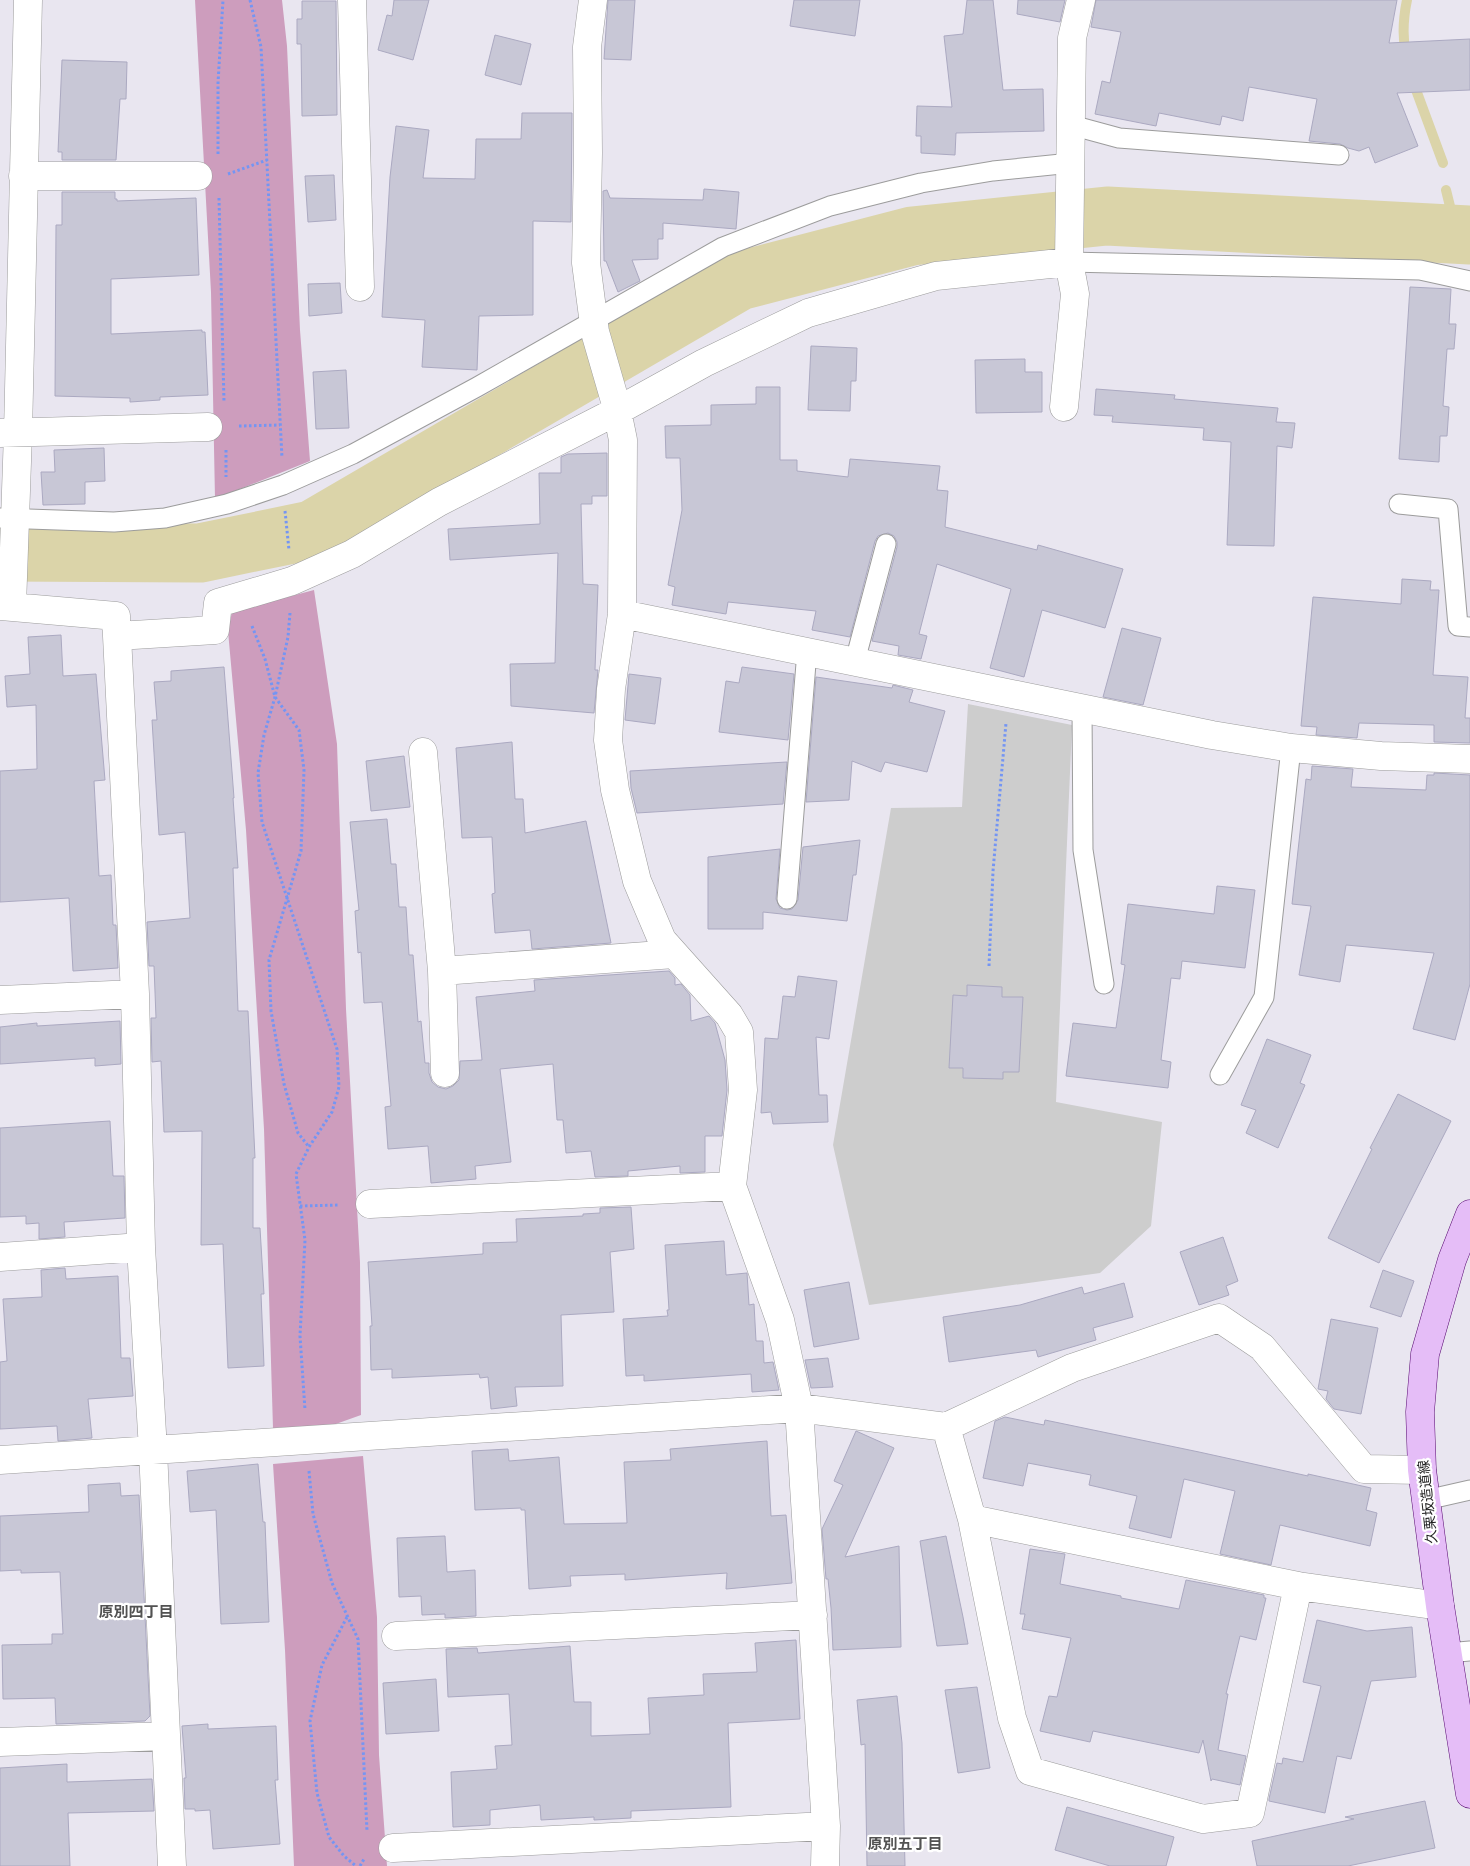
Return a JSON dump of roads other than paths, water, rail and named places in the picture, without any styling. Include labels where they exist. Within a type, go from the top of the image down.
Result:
[{"type":"main road","name":"久栗坂造道線","points":[[1470,1214],[1452,1260],[1425,1354],[1420,1412],[1422,1470],[1440,1606],[1459,1652],[1470,1794]]},
{"type":"street","points":[[28,0],[23,176],[9,433],[10,521],[8,602],[116,616],[135,994],[140,1247],[153,1450],[172,1866]]},
{"type":"street","points":[[352,0],[360,287]]},
{"type":"street","points":[[593,0],[587,46],[586,263],[594,325],[616,406],[623,440],[622,614],[611,689],[608,740],[616,790],[637,881],[662,940],[729,1015],[739,1032],[743,1090],[732,1186],[780,1320],[799,1408],[826,1826],[825,1866]]},
{"type":"street","points":[[1064,407],[1075,294],[1069,255],[1072,38],[1081,0]]},
{"type":"street","points":[[23,176],[208,176]]},
{"type":"street","points":[[117,636],[215,630],[218,603],[242,597],[291,570],[352,554],[439,502],[616,406],[808,314],[936,276],[1069,255]]},
{"type":"street","points":[[9,433],[216,427]]},
{"type":"street","points":[[622,614],[1212,735],[1291,748],[1380,756],[1470,759]]},
{"type":"street","points":[[423,752],[442,971],[446,1073]]},
{"type":"street","points":[[442,971],[674,954]]},
{"type":"street","points":[[0,1000],[135,994]]},
{"type":"street","points":[[370,1204],[732,1186]]},
{"type":"street","points":[[0,1257],[140,1247]]},
{"type":"street","points":[[0,1460],[799,1408],[946,1427],[1072,1368],[1219,1318],[1262,1347],[1364,1469],[1422,1470]]},
{"type":"street","points":[[946,1427],[972,1519],[1012,1718],[1030,1771],[1203,1819],[1250,1813],[1298,1586]]},
{"type":"street","points":[[972,1519],[1298,1586],[1440,1606]]},
{"type":"street","points":[[396,1636],[813,1615]]},
{"type":"street","points":[[0,1742],[166,1736]]},
{"type":"street","points":[[380,1844],[826,1826]]},
{"type":"lane","points":[[1071,126],[1119,138],[1339,155]]},
{"type":"lane","points":[[10,521],[114,522],[165,518],[227,504],[283,488],[353,454],[594,325],[723,247],[830,206],[921,182],[993,171],[1071,169]]},
{"type":"lane","points":[[1069,255],[1420,270],[1470,281]]},
{"type":"lane","points":[[1399,504],[1448,509],[1458,626],[1470,627]]},
{"type":"lane","points":[[855,661],[886,544]]},
{"type":"lane","points":[[788,898],[807,651]]},
{"type":"lane","points":[[1082,708],[1083,850],[1104,984]]},
{"type":"lane","points":[[1220,1075],[1264,997],[1291,748]]},
{"type":"lane","points":[[1426,1500],[1470,1490]]},
{"type":"waterway","points":[[1406,56],[1404,28],[1407,0]]},
{"type":"waterway","points":[[1412,79],[1443,163]]},
{"type":"waterway","points":[[1446,190],[1457,235]]},
{"type":"waterway","points":[[0,552],[200,553],[312,530],[739,281],[912,236],[1107,216],[1470,235]]},
{"type":"district","name":"原別四丁目","points":[[136,1611]]},
{"type":"district","name":"原別五丁目","points":[[905,1843]]}]
